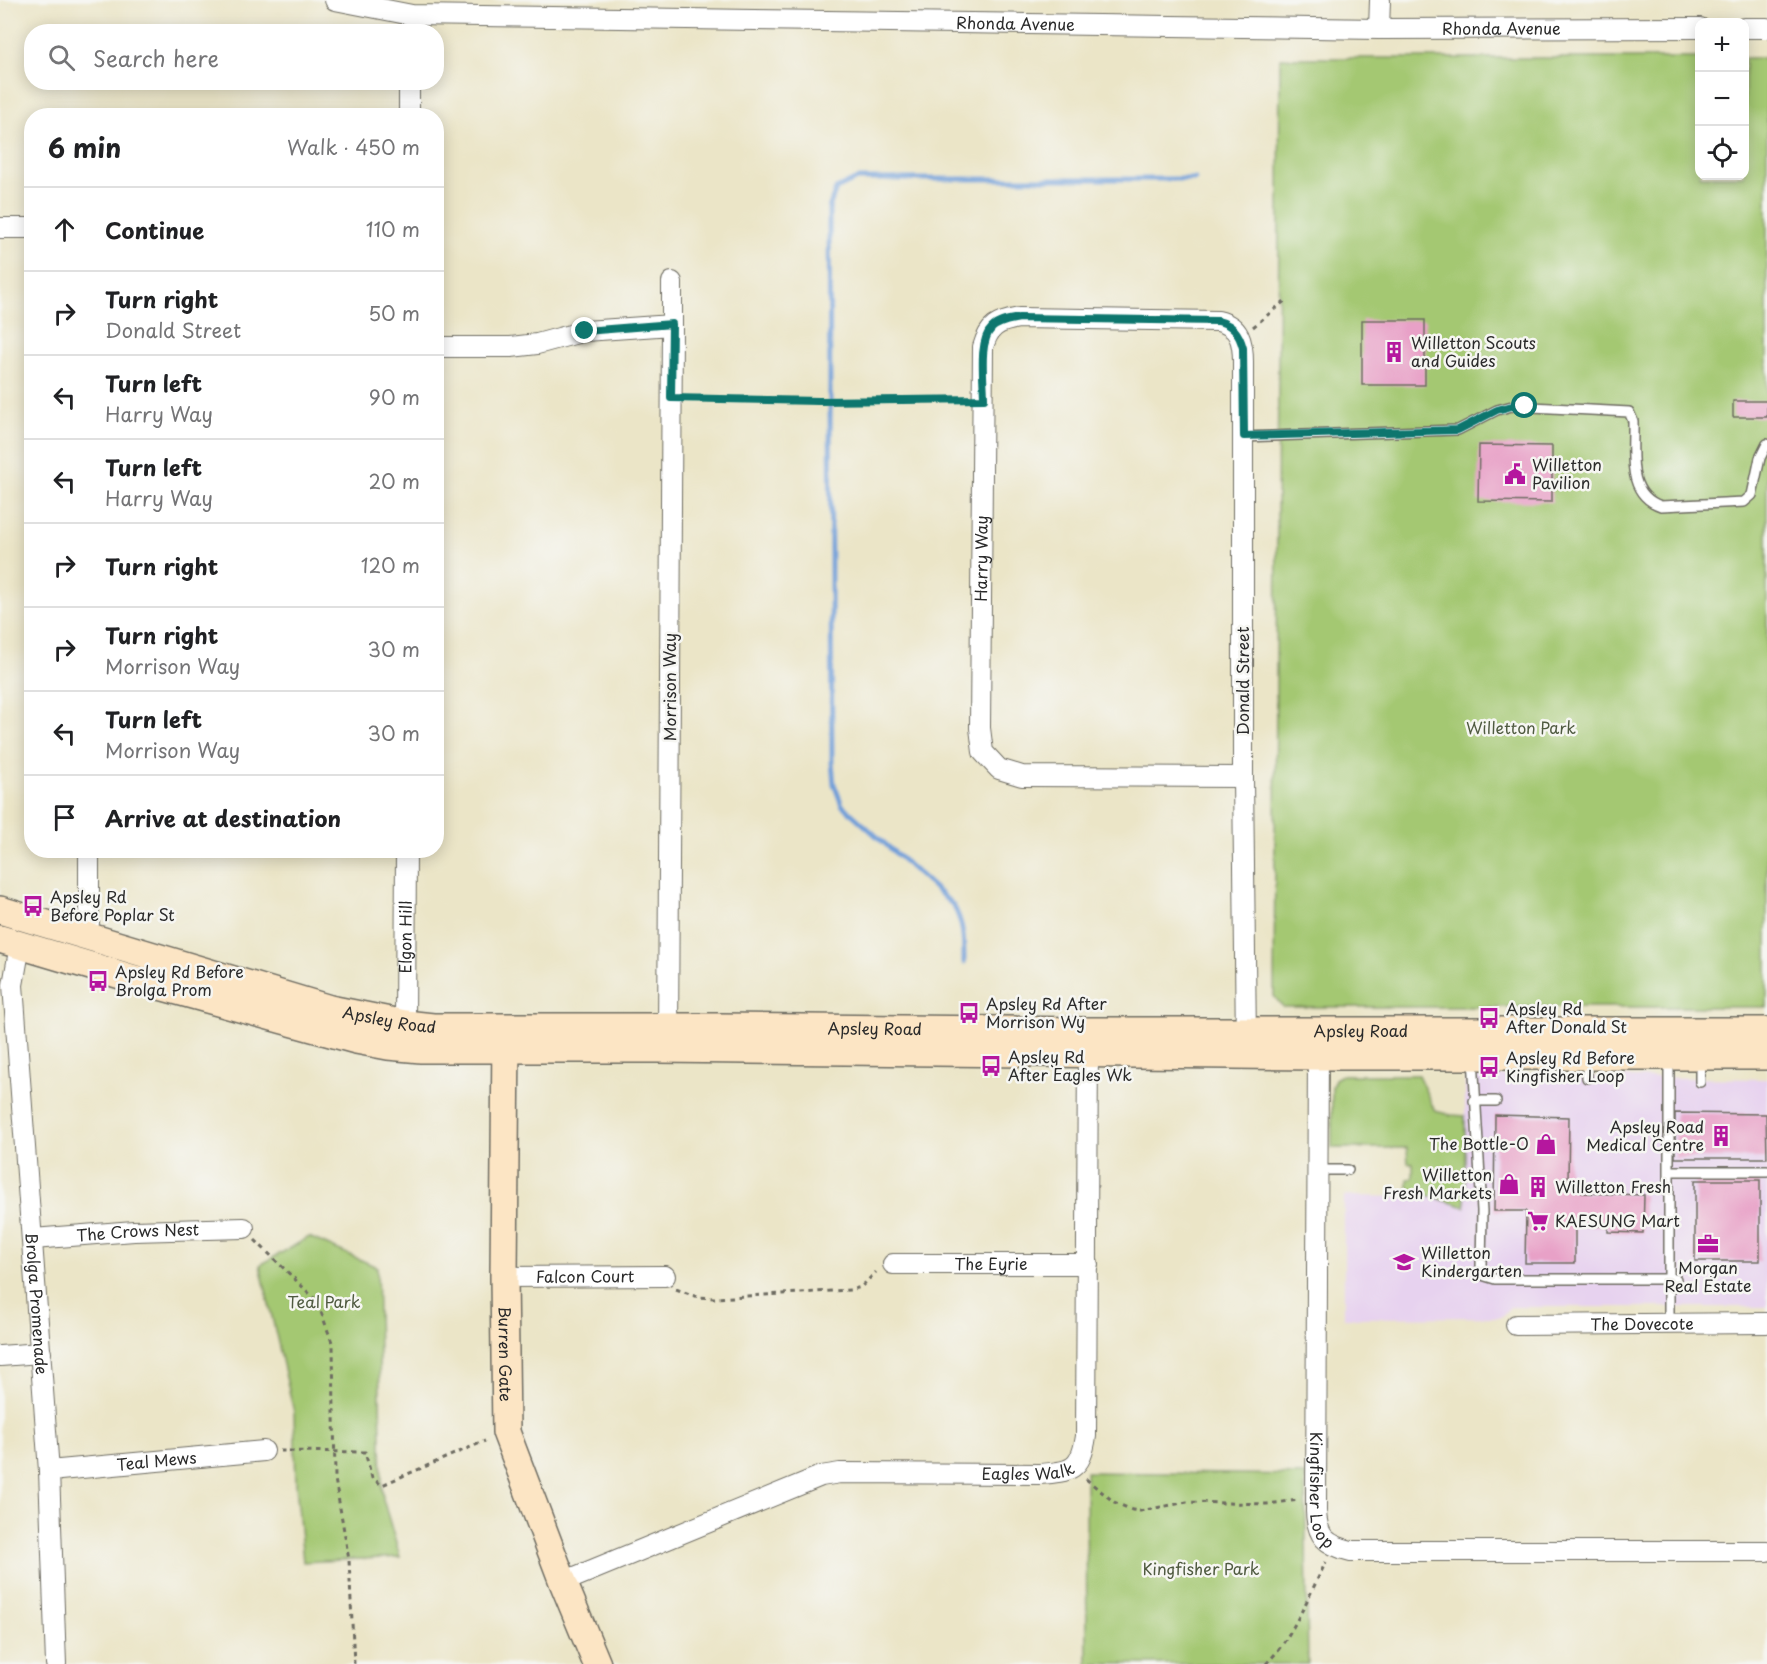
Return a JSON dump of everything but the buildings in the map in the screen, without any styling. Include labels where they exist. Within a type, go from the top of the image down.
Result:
[{"type":"main road","name":"Apsley Road","points":[[0,910],[330,1010],[506,1039]]},
{"type":"main road","name":"Apsley Road","points":[[10,942],[356,1040],[388,1047],[421,1049],[506,1039],[1318,1043],[1767,1031]]},
{"type":"main road","name":"Burren Gate","points":[[506,1039],[504,1277],[506,1432],[597,1664]]},
{"type":"main road","name":"Apsley Road","points":[[1318,1043],[1587,1067],[1669,1056],[1700,1069],[1767,1056]]},
{"type":"street","name":"Rhonda Avenue","points":[[335,0],[411,23],[546,9],[1379,29],[1695,28]]},
{"type":"street","points":[[1379,29],[1380,0]]},
{"type":"street","points":[[1749,28],[1767,28]]},
{"type":"street","points":[[409,90],[409,108]]},
{"type":"street","points":[[0,228],[24,228]]},
{"type":"street","name":"Morrison Way","points":[[668,1039],[672,282]]},
{"type":"street","name":"Harry Way","points":[[1240,338],[1228,323],[1218,321],[1019,318],[1006,320],[991,329],[983,347],[980,728],[983,752],[999,769],[1022,776],[1243,777]]},
{"type":"street","points":[[444,348],[511,347],[537,344],[585,331],[672,324]]},
{"type":"street","name":"Donald Street","points":[[1240,338],[1244,362],[1243,777],[1246,1042]]},
{"type":"street","points":[[86,935],[89,923],[89,858]]},
{"type":"street","name":"Elgon Hill","points":[[405,1024],[406,858]]},
{"type":"street","name":"Brolga Promenade","points":[[10,942],[49,1471],[56,1664]]},
{"type":"street","name":"Eagles Walk","points":[[563,1582],[821,1476],[840,1473],[1039,1474],[1058,1473],[1074,1468],[1083,1453],[1086,1436],[1088,1042]]},
{"type":"street","name":"Kingfisher Loop","points":[[1318,1043],[1316,1500],[1317,1524],[1322,1537],[1333,1547],[1351,1551],[1767,1551]]},
{"type":"street","name":"The Crows Nest","points":[[33,1239],[134,1231],[244,1228]]},
{"type":"street","name":"The Eyrie","points":[[893,1264],[1088,1264]]},
{"type":"street","name":"Falcon Court","points":[[504,1277],[665,1276]]},
{"type":"street","name":"The Dovecote","points":[[1516,1324],[1767,1323]]},
{"type":"street","points":[[0,1356],[41,1353]]},
{"type":"street","name":"Teal Mews","points":[[49,1471],[264,1451]]},
{"type":"lane","points":[[1244,436],[1458,430],[1497,410],[1512,406],[1629,412],[1633,421],[1635,482],[1641,494],[1650,502],[1661,506],[1744,502],[1752,495],[1760,459],[1767,444]]},
{"type":"lane","points":[[1473,1056],[1482,1211],[1481,1267],[1485,1276],[1495,1279],[1673,1279]]},
{"type":"lane","points":[[1669,1056],[1666,1148],[1673,1279],[1669,1324]]},
{"type":"lane","points":[[1474,1101],[1496,1101]]},
{"type":"lane","points":[[1318,1170],[1348,1170]]},
{"type":"lane","points":[[1669,1171],[1767,1171]]},
{"type":"path","points":[[1240,338],[1287,299]]},
{"type":"path","points":[[671,398],[819,401],[984,399]]},
{"type":"path","points":[[244,1228],[316,1301],[333,1345],[335,1479],[349,1560],[354,1664]]},
{"type":"path","points":[[665,1276],[678,1292],[698,1297],[850,1290],[861,1287],[873,1274],[893,1264]]},
{"type":"path","points":[[264,1451],[365,1452],[372,1479],[382,1485],[506,1432]]},
{"type":"path","points":[[1074,1468],[1114,1502],[1140,1512],[1187,1502],[1267,1504],[1316,1500]]},
{"type":"path","points":[[1266,1664],[1275,1656],[1304,1607],[1333,1547]]},
{"type":"shaded area","points":[[1465,1075],[1767,1079],[1767,1307],[1510,1307],[1501,1317],[1344,1318],[1344,1196],[1407,1197],[1408,1189],[1465,1206]]},
{"type":"green space","name":"Willetton Park","points":[[1280,58],[1695,58],[1695,180],[1749,180],[1749,58],[1767,58],[1767,1007],[1283,1007],[1274,996]]},
{"type":"green space","points":[[1342,1075],[1418,1075],[1435,1111],[1465,1116],[1465,1207],[1408,1189],[1408,1179],[1413,1178],[1413,1163],[1408,1163],[1407,1148],[1332,1148],[1332,1087],[1335,1079]]},
{"type":"green space","name":"Teal Park","points":[[309,1237],[377,1267],[383,1499],[400,1557],[303,1562],[296,1484],[294,1412],[260,1265]]},
{"type":"green space","name":"Kingfisher Park","points":[[1086,1472],[1305,1475],[1308,1664],[1087,1664]]},
{"type":"waterway","points":[[964,962],[961,926],[953,905],[842,805],[834,784],[832,762],[829,208],[836,189],[857,179],[1195,179]]},
{"type":"place","name":"Willetton Scouts and Guides","points":[[1394,352]]},
{"type":"place","name":"Willetton Pavilion","points":[[1515,474]]},
{"type":"place","name":"Apsley Rd Before Poplar St","points":[[33,906]]},
{"type":"place","name":"Apsley Rd Before Brolga Prom","points":[[98,981]]},
{"type":"place","name":"Apsley Rd After Morrison Wy","points":[[969,1013]]},
{"type":"place","name":"Apsley Rd After Donald St","points":[[1489,1018]]},
{"type":"place","name":"Apsley Rd After Eagles Wk","points":[[991,1066]]},
{"type":"place","name":"Apsley Rd Before Kingfisher Loop","points":[[1489,1067]]},
{"type":"place","name":"Apsley Road Medical Centre","points":[[1721,1136]]},
{"type":"place","name":"The Bottle-O","points":[[1546,1144]]},
{"type":"place","name":"Willetton Fresh Markets","points":[[1509,1184]]},
{"type":"place","name":"Willetton Fresh","points":[[1538,1187]]},
{"type":"place","name":"KAESUNG Mart","points":[[1538,1221]]},
{"type":"place","name":"Morgan Real Estate","points":[[1708,1244]]},
{"type":"place","name":"Willetton Kindergarten","points":[[1404,1262]]},
{"type":"route","points":[[585,331],[672,324],[671,398],[819,401],[984,399],[983,347],[991,329],[1006,320],[1019,318],[1218,321],[1228,323],[1234,329],[1243,348],[1244,436],[1458,430],[1497,410],[1512,406],[1525,406]]}]
